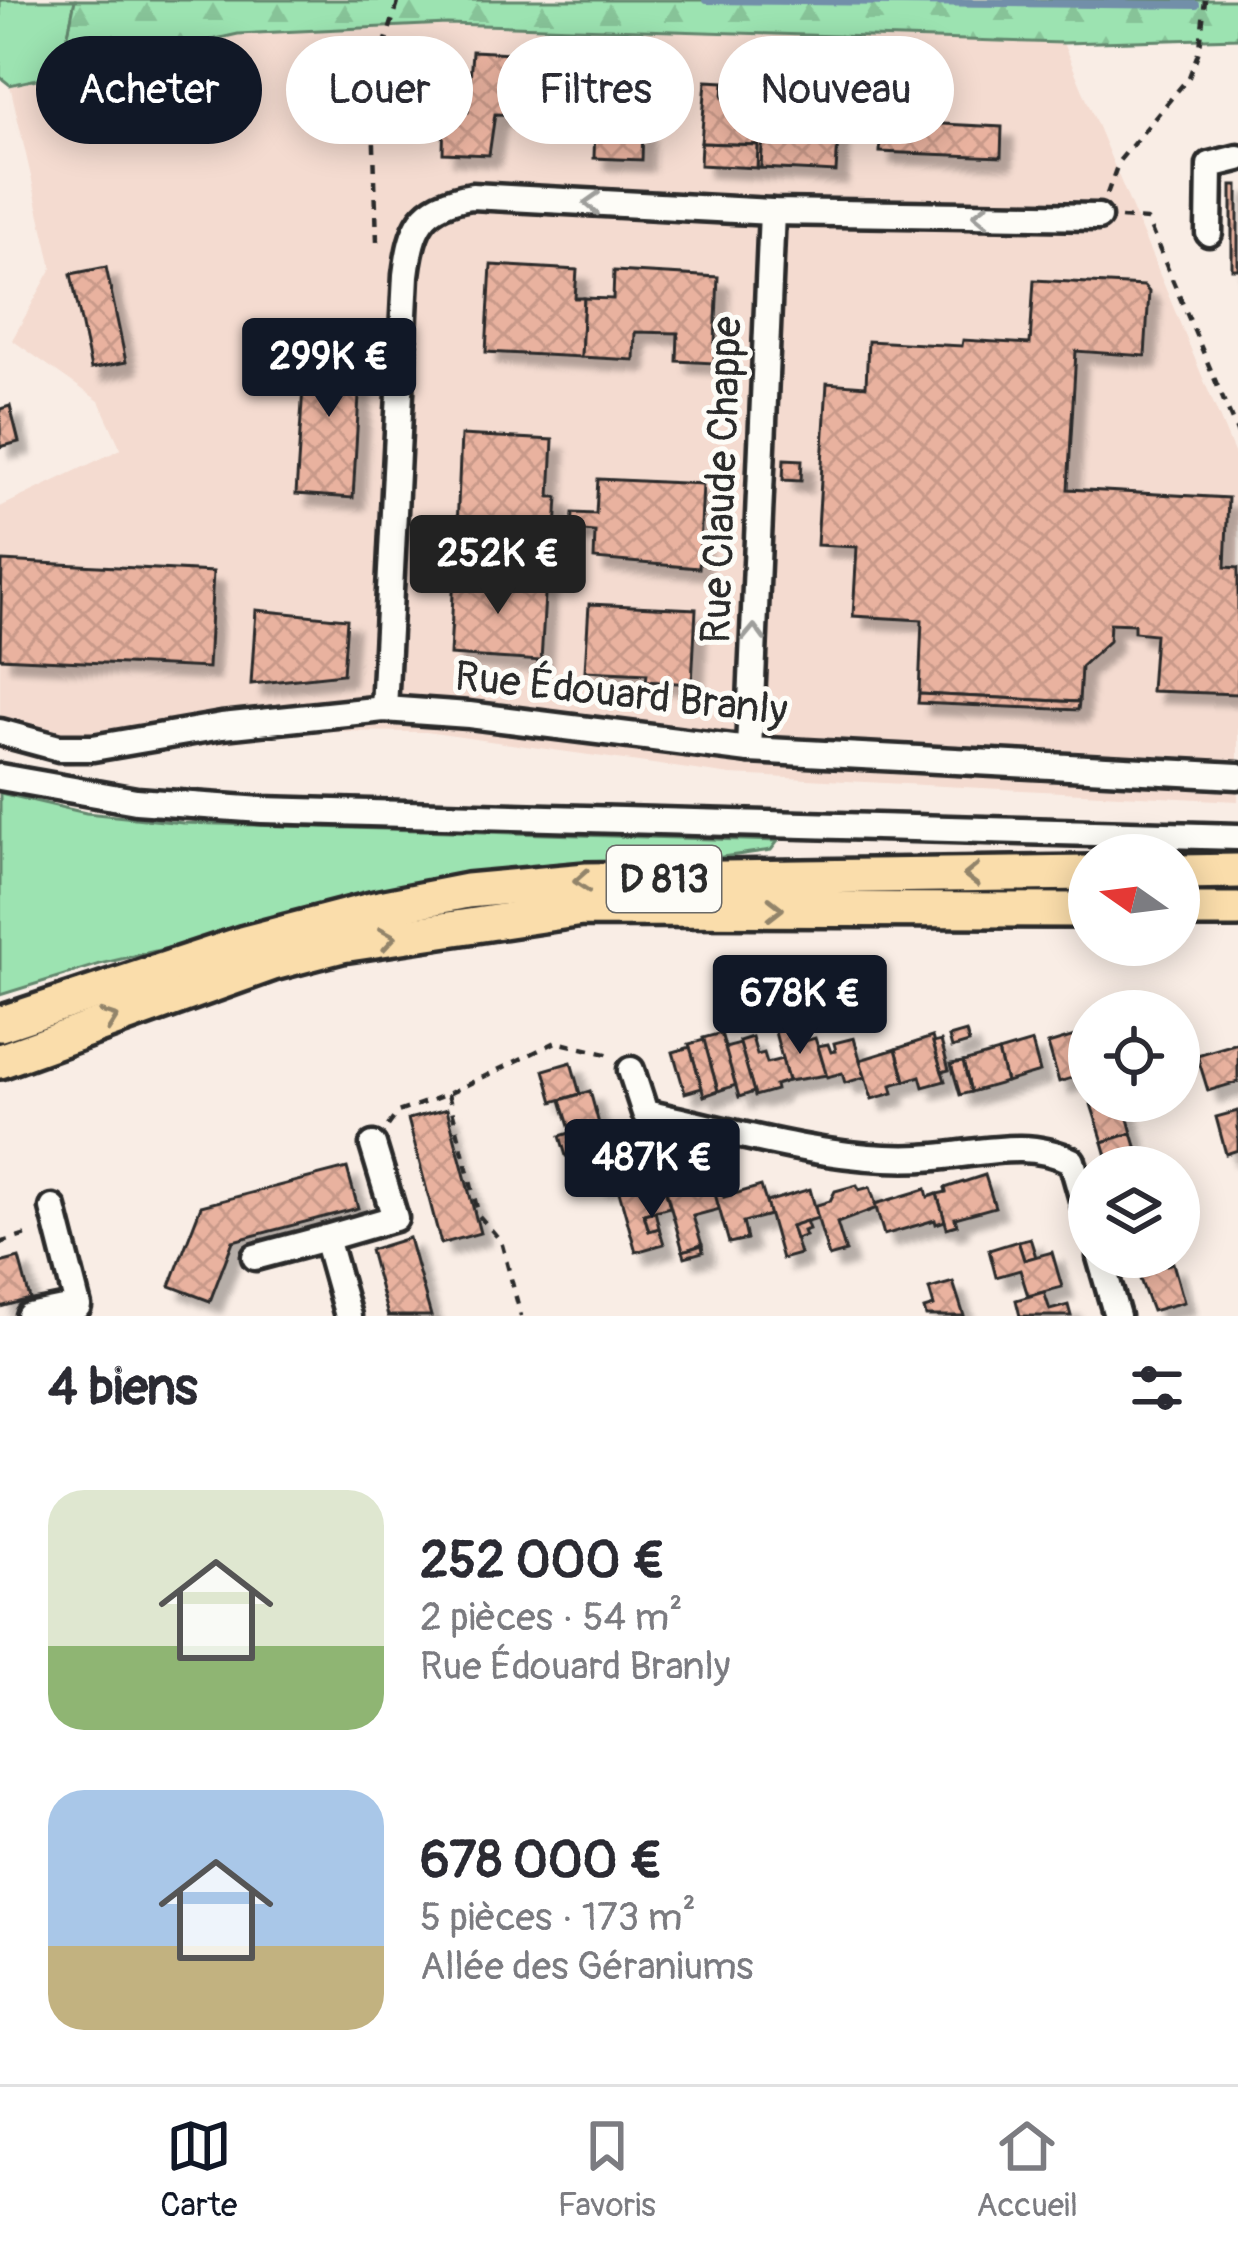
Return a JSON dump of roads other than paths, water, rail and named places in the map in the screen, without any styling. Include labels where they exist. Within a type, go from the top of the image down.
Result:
[{"type":"main road","points":[[1200,872],[1238,871]]},
{"type":"main road","name":"D 813","points":[[0,1024],[245,944],[375,909],[467,891],[586,880],[1068,873]]},
{"type":"main road","name":"D 813","points":[[0,1060],[251,970],[342,945],[582,909],[1068,910]]},
{"type":"main road","points":[[1200,910],[1238,910]]},
{"type":"street","points":[[1209,233],[1210,165],[1238,158]]},
{"type":"street","points":[[384,709],[410,241],[419,221],[448,200],[472,196],[772,212],[1098,217]]},
{"type":"street","name":"Rue Claude Chappe","points":[[749,750],[772,212]]},
{"type":"street","name":"Rue Édouard Branly","points":[[0,732],[59,748],[93,748],[222,726],[384,709],[749,750],[1238,776]]},
{"type":"street","points":[[0,777],[136,801],[262,810],[1238,837]]},
{"type":"street","points":[[631,1070],[645,1113],[848,1154],[932,1158],[1014,1148],[1055,1152],[1068,1159]]},
{"type":"street","points":[[255,1257],[394,1218],[374,1145]]},
{"type":"street","points":[[29,1316],[78,1306],[54,1217]]},
{"type":"street","points":[[326,1238],[348,1316]]},
{"type":"street","points":[[1106,1278],[1117,1316]]},
{"type":"waterway","points":[[706,0],[1196,5]]}]
